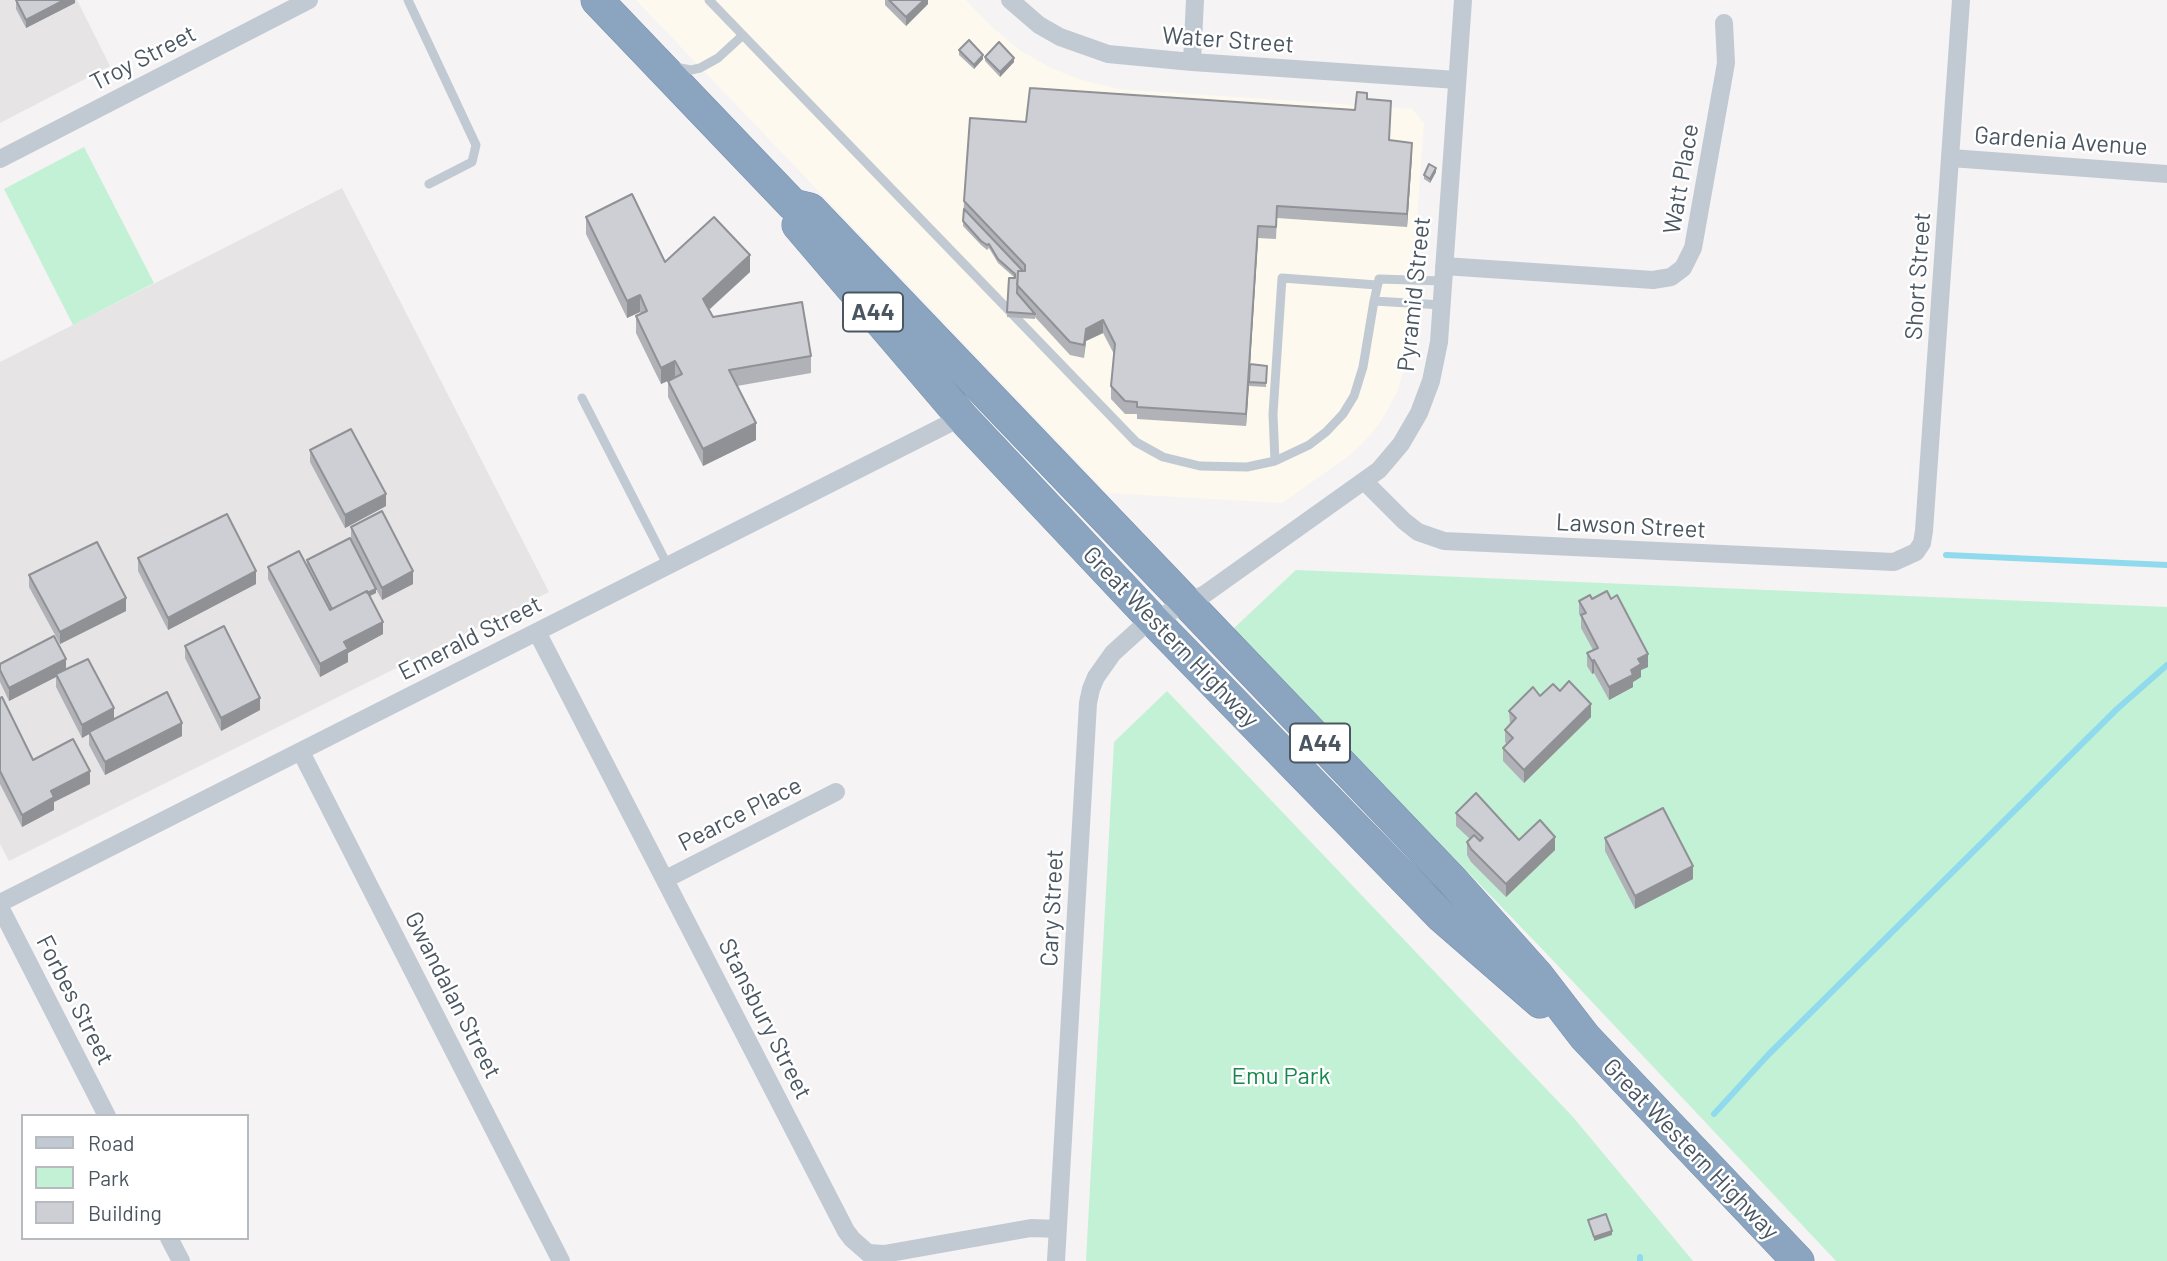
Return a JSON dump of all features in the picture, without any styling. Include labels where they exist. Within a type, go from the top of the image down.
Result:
[{"type":"highway","name":"Great Western Highway","points":[[597,0],[793,205],[810,209],[1453,881],[1538,976],[1585,1037],[1798,1261]]},
{"type":"highway","name":"Great Western Highway","points":[[793,205],[795,222],[962,417],[1153,620],[1441,916],[1525,990],[1585,1037]]},
{"type":"street","name":"Troy Street","points":[[0,159],[309,0]]},
{"type":"street","name":"Water Street","points":[[1010,0],[1039,25],[1083,47],[1108,54],[1457,80]]},
{"type":"street","points":[[1192,62],[1195,0]]},
{"type":"street","name":"Pyramid Street","points":[[1187,604],[1364,481],[1389,459],[1419,413],[1435,362],[1442,305],[1463,0]]},
{"type":"street","name":"Short Street","points":[[1916,552],[1923,543],[1924,531],[1961,0]]},
{"type":"street","name":"Watt Place","points":[[1444,274],[1653,281],[1671,277],[1683,268],[1693,248],[1726,63],[1724,23]]},
{"type":"street","name":"Gardenia Avenue","points":[[1951,158],[2167,174]]},
{"type":"street","name":"Emerald Street","points":[[0,905],[962,417]]},
{"type":"street","name":"Lawson Street","points":[[1364,481],[1404,521],[1418,531],[1444,541],[1894,562],[1916,552]]},
{"type":"street","name":"Cary Street","points":[[1056,1261],[1088,703],[1096,677],[1125,641],[1153,620],[1187,604]]},
{"type":"street","name":"Stansbury Street","points":[[537,632],[846,1231],[859,1247],[868,1253],[884,1254],[1031,1228],[1058,1229]]},
{"type":"street","name":"Gwandalan Street","points":[[301,752],[561,1261]]},
{"type":"street","name":"Pearce Place","points":[[666,879],[836,792]]},
{"type":"street","name":"Forbes Street","points":[[0,905],[106,1114]]},
{"type":"street","points":[[170,1240],[181,1261]]},
{"type":"lane","points":[[408,0],[476,145],[472,162],[429,184]]},
{"type":"lane","points":[[709,0],[1136,442],[1163,457],[1200,466],[1247,467],[1275,461],[1309,445],[1326,432],[1343,414],[1356,391],[1378,282]]},
{"type":"lane","points":[[657,61],[683,69],[698,69],[718,58],[743,35]]},
{"type":"lane","points":[[1275,461],[1274,405],[1282,278],[1378,282],[1444,274]]},
{"type":"lane","points":[[1374,301],[1442,305]]},
{"type":"lane","points":[[582,398],[668,566]]},
{"type":"shaded area","points":[[0,0],[77,0],[110,66],[0,123]]},
{"type":"shaded area","points":[[636,0],[966,0],[992,27],[1021,51],[1053,69],[1085,81],[1119,89],[1412,109],[1424,123],[1407,356],[1398,390],[1382,420],[1350,455],[1282,503],[1107,493]]},
{"type":"shaded area","points":[[342,188],[549,592],[9,861],[0,844],[0,362]]},
{"type":"green space","points":[[84,147],[154,283],[73,325],[4,189]]},
{"type":"green space","points":[[1296,570],[2167,607],[2167,1261],[1836,1261],[1546,953],[1233,629]]},
{"type":"green space","name":"Emu Park","points":[[1167,691],[1573,1117],[1693,1261],[1086,1261],[1114,742]]},
{"type":"building","points":[[16,0],[64,0],[26,20]]},
{"type":"building","points":[[889,0],[924,0],[906,17]]},
{"type":"building","points":[[969,40],[983,55],[974,65],[959,50]]},
{"type":"building","points":[[999,42],[1014,58],[1000,72],[985,57]]},
{"type":"building","points":[[1030,88],[1355,110],[1357,92],[1367,93],[1367,99],[1391,101],[1389,140],[1412,143],[1407,214],[1277,206],[1276,227],[1258,226],[1246,414],[1137,407],[1137,402],[1125,401],[1111,386],[1115,344],[1103,320],[1086,329],[1084,345],[1070,342],[1017,285],[1018,271],[1025,271],[1025,265],[964,201],[970,118],[1026,122]]},
{"type":"building","points":[[1429,164],[1436,168],[1430,179],[1424,175]]},
{"type":"building","points":[[632,194],[665,262],[714,217],[750,255],[703,299],[713,317],[802,302],[811,356],[729,370],[756,423],[703,449],[668,381],[682,374],[675,361],[661,368],[636,316],[647,311],[640,295],[627,301],[586,217]]},
{"type":"building","points":[[964,209],[1023,271],[1018,271],[1017,293],[1035,314],[1007,312],[1009,278],[1015,278],[1015,274],[998,259],[989,244],[981,241],[963,221]]},
{"type":"building","points":[[1250,364],[1267,366],[1266,383],[1249,382]]},
{"type":"building","points":[[351,429],[386,494],[345,515],[310,450]]},
{"type":"building","points":[[382,511],[413,571],[382,588],[351,527]]},
{"type":"building","points":[[227,514],[256,571],[168,618],[138,558]]},
{"type":"building","points":[[350,538],[376,589],[332,609],[307,560]]},
{"type":"building","points":[[97,542],[126,598],[60,632],[29,575]]},
{"type":"building","points":[[299,551],[330,610],[367,591],[383,622],[344,642],[348,649],[320,664],[268,567]]},
{"type":"building","points":[[1607,591],[1611,599],[1617,595],[1648,654],[1638,659],[1641,664],[1631,670],[1633,675],[1609,687],[1587,653],[1598,648],[1581,615],[1586,613],[1579,601],[1590,595],[1592,599]]},
{"type":"building","points":[[224,626],[260,698],[221,718],[185,646]]},
{"type":"building","points":[[54,636],[66,659],[9,688],[0,670],[0,664]]},
{"type":"building","points":[[88,659],[114,708],[82,725],[56,674]]},
{"type":"building","points":[[1569,681],[1591,704],[1524,770],[1503,748],[1513,738],[1505,730],[1516,718],[1509,711],[1533,687],[1540,696],[1553,684],[1560,691]]},
{"type":"building","points":[[167,692],[182,723],[105,762],[89,732]]},
{"type":"building","points":[[2,697],[33,760],[73,739],[90,771],[51,791],[54,797],[22,815],[0,771]]},
{"type":"building","points":[[1476,793],[1519,840],[1540,820],[1555,837],[1506,884],[1471,849],[1467,842],[1474,835],[1480,841],[1483,838],[1456,813]]},
{"type":"building","points":[[1663,808],[1693,866],[1635,896],[1605,838]]},
{"type":"building","points":[[1606,1214],[1612,1231],[1594,1237],[1588,1220]]},
{"type":"waterway","points":[[1946,555],[2167,565]]},
{"type":"waterway","points":[[1714,1114],[1768,1055],[2117,709],[2167,665]]}]
